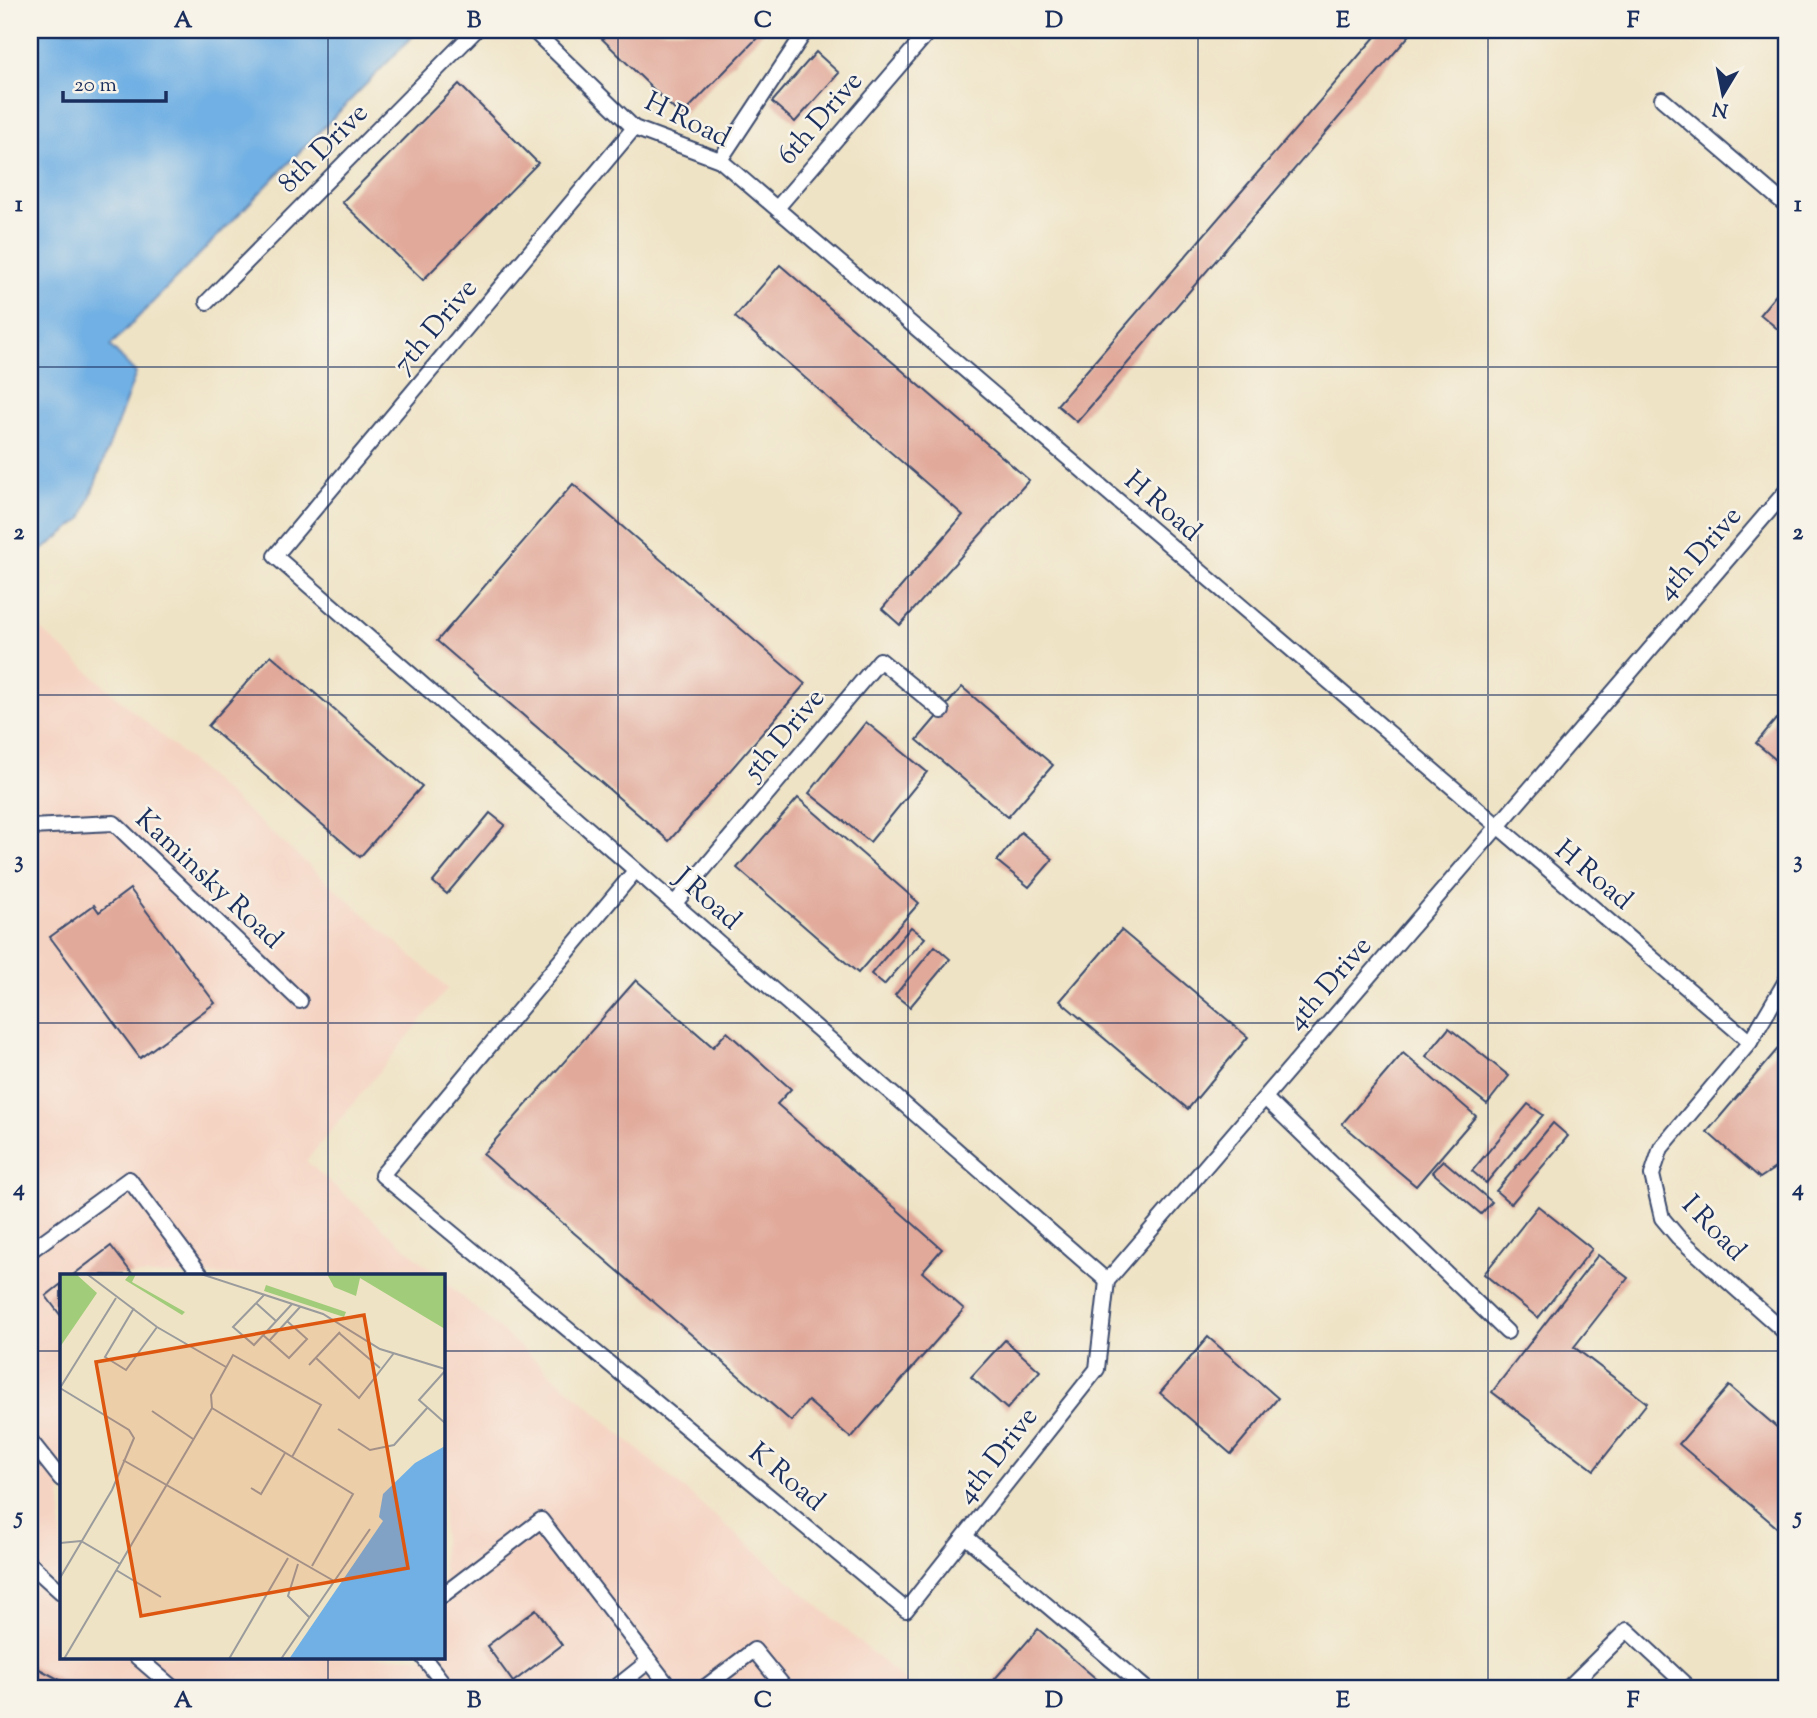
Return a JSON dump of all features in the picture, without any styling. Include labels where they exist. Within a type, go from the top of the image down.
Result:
[{"type":"lane","name":"8th Drive","points":[[207,302],[476,30]]},
{"type":"lane","name":"H Road","points":[[533,30],[634,128],[720,160],[1749,1042]]},
{"type":"lane","points":[[720,160],[806,30]]},
{"type":"lane","name":"6th Drive","points":[[777,208],[930,30]]},
{"type":"lane","points":[[1662,99],[1787,206]]},
{"type":"lane","name":"7th Drive","points":[[275,556],[634,128]]},
{"type":"lane","name":"4th Drive","points":[[966,1537],[1097,1369],[1107,1281],[1787,490]]},
{"type":"lane","name":"J Road","points":[[275,556],[1107,1281]]},
{"type":"lane","name":"5th Drive","points":[[675,903],[880,660],[942,711]]},
{"type":"lane","name":"Kaminsky Road","points":[[30,827],[114,823],[300,1001]]},
{"type":"lane","name":"K Road","points":[[635,871],[382,1175],[906,1609],[966,1537]]},
{"type":"lane","name":"I Road","points":[[1787,979],[1749,1042],[1661,1148],[1653,1175],[1655,1197],[1662,1218],[1678,1237],[1787,1334]]},
{"type":"lane","points":[[1265,1098],[1507,1332]]},
{"type":"lane","points":[[30,1251],[129,1179],[200,1274]]},
{"type":"lane","points":[[30,1440],[60,1478]]},
{"type":"lane","points":[[444,1594],[541,1520],[670,1688]]},
{"type":"lane","points":[[966,1537],[1145,1688]]},
{"type":"lane","points":[[30,1564],[60,1591]]},
{"type":"lane","points":[[1567,1688],[1627,1630],[1689,1688]]},
{"type":"lane","points":[[704,1688],[754,1650],[785,1688]]},
{"type":"lane","points":[[142,1658],[173,1688]]},
{"type":"lane","points":[[424,1658],[447,1688]]},
{"type":"lane","points":[[615,1688],[649,1661]]},
{"type":"shaded area","points":[[30,620],[448,988],[306,1161],[436,1274],[60,1274],[60,1658],[444,1658],[444,1281],[913,1688],[30,1688]]},
{"type":"water","points":[[30,30],[419,30],[110,346],[136,373],[82,519],[30,560]]},
{"type":"building","points":[[593,30],[765,30],[681,116]]},
{"type":"building","points":[[1381,30],[1414,30],[1077,422],[1057,405]]},
{"type":"building","points":[[816,52],[839,73],[795,122],[772,102]]},
{"type":"building","points":[[459,84],[538,163],[423,280],[342,202]]},
{"type":"building","points":[[780,265],[1029,480],[900,625],[882,609],[963,515],[735,317]]},
{"type":"building","points":[[1785,284],[1787,286],[1787,337],[1760,314]]},
{"type":"building","points":[[573,484],[805,684],[669,841],[437,641]]},
{"type":"building","points":[[271,655],[422,786],[360,857],[208,726]]},
{"type":"building","points":[[962,687],[1053,765],[1008,817],[917,740]]},
{"type":"building","points":[[1776,719],[1787,728],[1787,769],[1756,743]]},
{"type":"building","points":[[866,722],[927,772],[870,842],[809,793]]},
{"type":"building","points":[[798,798],[919,903],[858,973],[737,868]]},
{"type":"building","points":[[490,813],[505,825],[447,894],[433,882]]},
{"type":"building","points":[[1021,832],[1053,859],[1029,887],[997,861]]},
{"type":"building","points":[[130,889],[215,1003],[140,1058],[50,937],[94,905],[99,912]]},
{"type":"building","points":[[911,927],[925,938],[884,985],[871,974]]},
{"type":"building","points":[[1121,930],[1248,1037],[1188,1109],[1060,1001]]},
{"type":"building","points":[[935,946],[950,959],[910,1007],[895,995]]},
{"type":"building","points":[[636,980],[713,1047],[727,1032],[791,1089],[777,1104],[942,1249],[922,1272],[964,1309],[851,1438],[808,1401],[791,1421],[483,1154]]},
{"type":"building","points":[[1449,1028],[1509,1076],[1487,1104],[1426,1056]]},
{"type":"building","points":[[1787,1038],[1787,1160],[1760,1178],[1707,1132]]},
{"type":"building","points":[[1403,1053],[1476,1116],[1416,1186],[1342,1124]]},
{"type":"building","points":[[1528,1104],[1543,1115],[1486,1183],[1472,1171]]},
{"type":"building","points":[[1553,1123],[1568,1136],[1511,1204],[1496,1191]]},
{"type":"building","points":[[1443,1160],[1492,1202],[1481,1214],[1432,1172]]},
{"type":"building","points":[[1538,1206],[1592,1249],[1538,1318],[1484,1274]]},
{"type":"building","points":[[111,1246],[132,1274],[74,1274]]},
{"type":"building","points":[[1598,1255],[1628,1278],[1574,1347],[1647,1403],[1594,1470],[1492,1392]]},
{"type":"building","points":[[60,1285],[60,1315],[46,1296]]},
{"type":"building","points":[[1208,1337],[1278,1398],[1231,1454],[1160,1393]]},
{"type":"building","points":[[1005,1340],[1040,1371],[1007,1409],[971,1377]]},
{"type":"building","points":[[1729,1386],[1787,1436],[1787,1536],[1679,1444]]},
{"type":"building","points":[[536,1609],[562,1645],[513,1682],[487,1646]]},
{"type":"building","points":[[1038,1629],[1107,1688],[987,1688]]},
{"type":"building","points":[[30,1664],[75,1688],[30,1688]]}]
